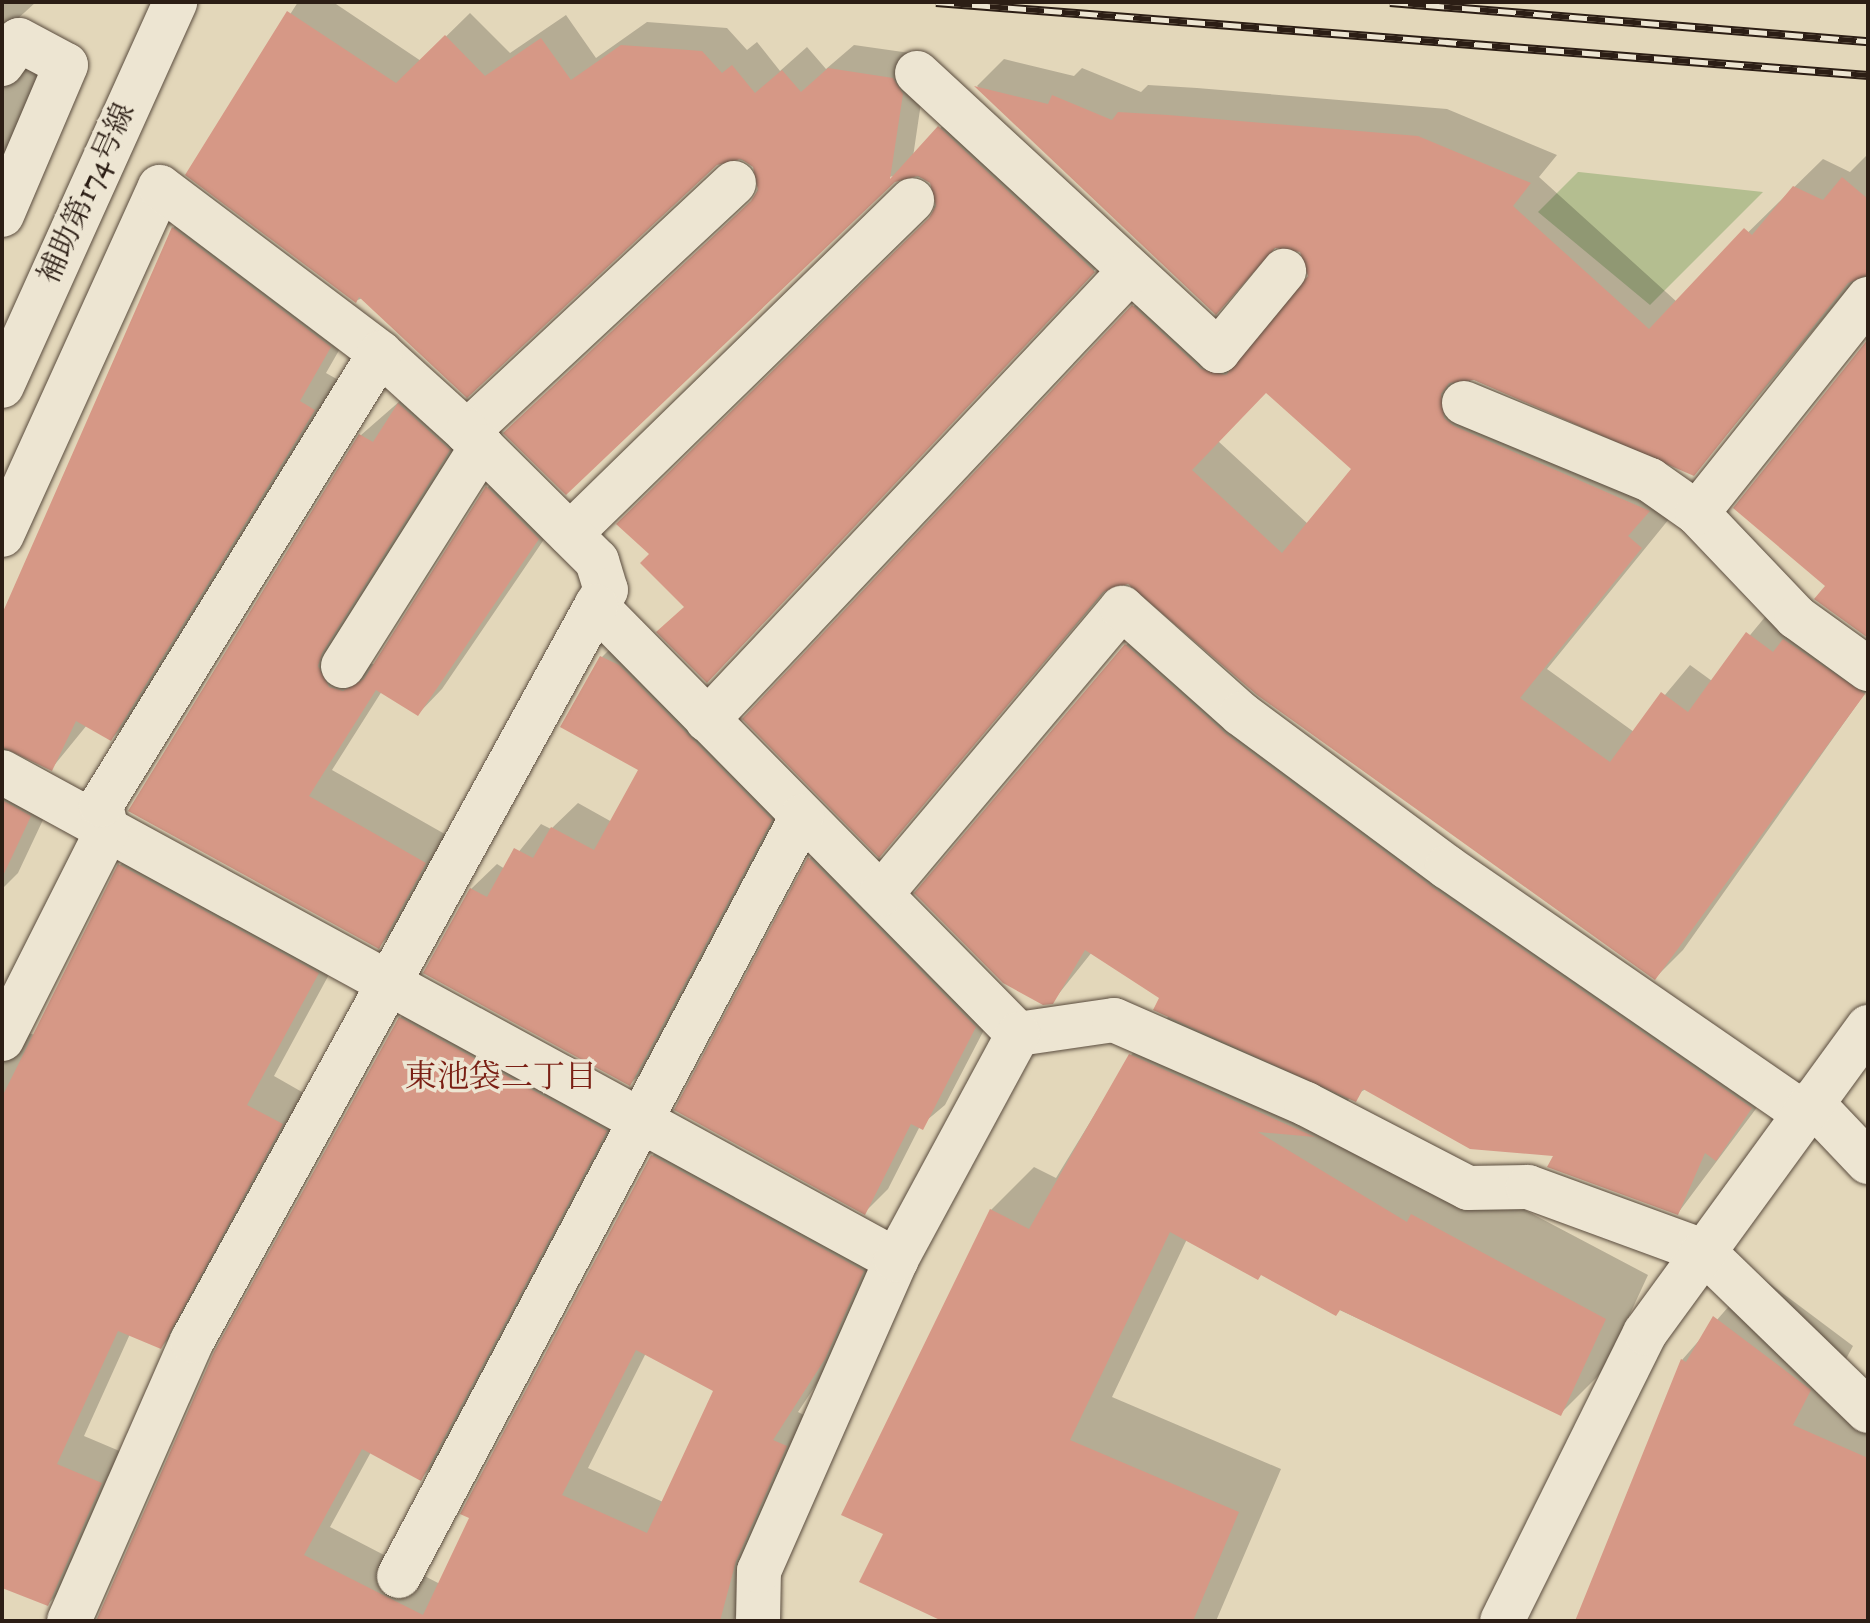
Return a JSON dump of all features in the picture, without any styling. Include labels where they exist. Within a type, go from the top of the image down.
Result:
[{"type":"street","name":"補助第174号線","points":[[2,386],[175,2]]},
{"type":"street","points":[[2,64],[19,40],[66,65],[2,215]]},
{"type":"street","points":[[917,73],[1218,351],[1284,271]]},
{"type":"street","points":[[343,666],[475,439],[734,183]]},
{"type":"street","points":[[2,535],[160,187],[380,353],[475,439],[570,534],[606,579],[596,606],[386,983],[192,1341],[69,1621]]},
{"type":"street","points":[[570,534],[912,200]]},
{"type":"street","points":[[707,720],[1129,272]]},
{"type":"street","points":[[1697,513],[1868,299]]},
{"type":"street","points":[[2,1039],[107,831],[101,805],[380,353]]},
{"type":"street","points":[[1464,403],[1650,480],[1697,513],[1796,617],[1868,669]]},
{"type":"street","points":[[596,606],[1018,1034]]},
{"type":"street","points":[[881,894],[1122,608],[1241,714],[1447,867],[1807,1108],[1868,1162]]},
{"type":"street","points":[[2,772],[638,1124],[896,1260]]},
{"type":"street","points":[[399,1576],[802,816]]},
{"type":"street","points":[[1018,1034],[1114,1020],[1306,1104],[1468,1188],[1528,1187],[1703,1251],[1868,1411]]},
{"type":"street","points":[[1502,1621],[1645,1333],[1868,1027]]},
{"type":"street","points":[[758,1621],[759,1571],[896,1260],[1018,1034]]},
{"type":"green space","points":[[1578,172],[1763,192],[1650,305],[1538,212]]},
{"type":"building","points":[[287,11],[396,83],[445,35],[485,76],[541,38],[571,80],[621,45],[702,51],[722,73],[732,65],[755,93],[782,70],[801,92],[828,68],[893,78],[903,94],[890,179],[938,126],[1095,272],[707,683],[656,632],[684,607],[640,563],[649,554],[616,524],[929,218],[936,206],[930,183],[918,176],[895,182],[566,495],[503,433],[751,201],[758,190],[753,167],[741,159],[717,165],[467,398],[359,297],[356,303],[185,175]]},
{"type":"building","points":[[974,86],[1048,104],[1052,95],[1112,120],[1118,112],[1418,136],[1531,183],[1513,206],[1649,329],[1744,228],[1752,235],[1793,186],[1823,200],[1842,177],[1868,199],[1868,275],[1848,283],[1694,476],[1474,380],[1449,383],[1441,394],[1444,418],[1454,426],[1650,511],[1628,536],[1642,548],[1520,698],[1610,762],[1661,692],[1688,712],[1746,632],[1773,652],[1783,639],[1865,694],[1655,980],[1257,695],[1128,584],[1103,592],[879,858],[742,719],[1132,305],[1201,369],[1226,375],[1308,276],[1300,252],[1275,248],[1216,315]],"holes":[[[1266,393],[1351,469],[1282,553],[1192,470]]]},
{"type":"building","points":[[172,227],[331,347],[300,401],[315,410],[111,741],[76,721],[52,771],[2,747],[2,614]]},
{"type":"building","points":[[1868,339],[1868,638],[1814,599],[1825,586],[1733,508]]},
{"type":"building","points":[[398,403],[450,450],[322,653],[318,666],[329,687],[343,691],[364,679],[486,486],[539,539],[418,716],[376,690],[309,796],[426,863],[379,949],[128,811],[359,434],[373,442]]},
{"type":"building","points":[[1125,644],[1226,734],[1432,887],[1752,1108],[1716,1161],[1705,1153],[1678,1215],[1547,1167],[1553,1156],[1470,1149],[1363,1089],[1356,1102],[1153,1010],[1159,998],[1085,950],[1053,1004],[1043,1005],[1003,983],[914,893]]},
{"type":"building","points":[[600,656],[619,665],[772,820],[630,1086],[423,973],[470,888],[487,897],[514,848],[533,858],[551,827],[594,850],[638,770],[560,727]]},
{"type":"building","points":[[2,800],[31,816],[2,878]]},
{"type":"building","points":[[808,857],[976,1027],[923,1130],[911,1124],[865,1215],[674,1110]]},
{"type":"building","points":[[118,864],[319,973],[247,1105],[283,1124],[161,1349],[118,1331],[57,1464],[102,1483],[48,1606],[2,1588],[2,1097]]},
{"type":"building","points":[[399,1017],[607,1131],[421,1481],[362,1449],[304,1555],[423,1615],[469,1518],[460,1514],[651,1155],[864,1271],[825,1359],[773,1440],[787,1446],[736,1561],[720,1621],[96,1621],[214,1352]],"holes":[[[636,1350],[713,1391],[647,1533],[562,1495]]]},
{"type":"building","points":[[1129,1054],[1315,1137],[1258,1132],[1407,1222],[1411,1214],[1606,1319],[1561,1416],[1340,1310],[1336,1316],[1261,1275],[1258,1280],[1170,1232],[1070,1440],[1239,1512],[1193,1621],[942,1621],[859,1582],[883,1534],[841,1515],[990,1209],[1029,1229]]},
{"type":"building","points":[[1713,1316],[1811,1390],[1793,1425],[1868,1458],[1868,1621],[1575,1621],[1681,1359],[1686,1362]]},
{"type":"railway","points":[[936,2],[1868,75]]},
{"type":"railway","points":[[1390,2],[1868,41]]},
{"type":"district","name":"東池袋二丁目","points":[[501,1078]]}]
